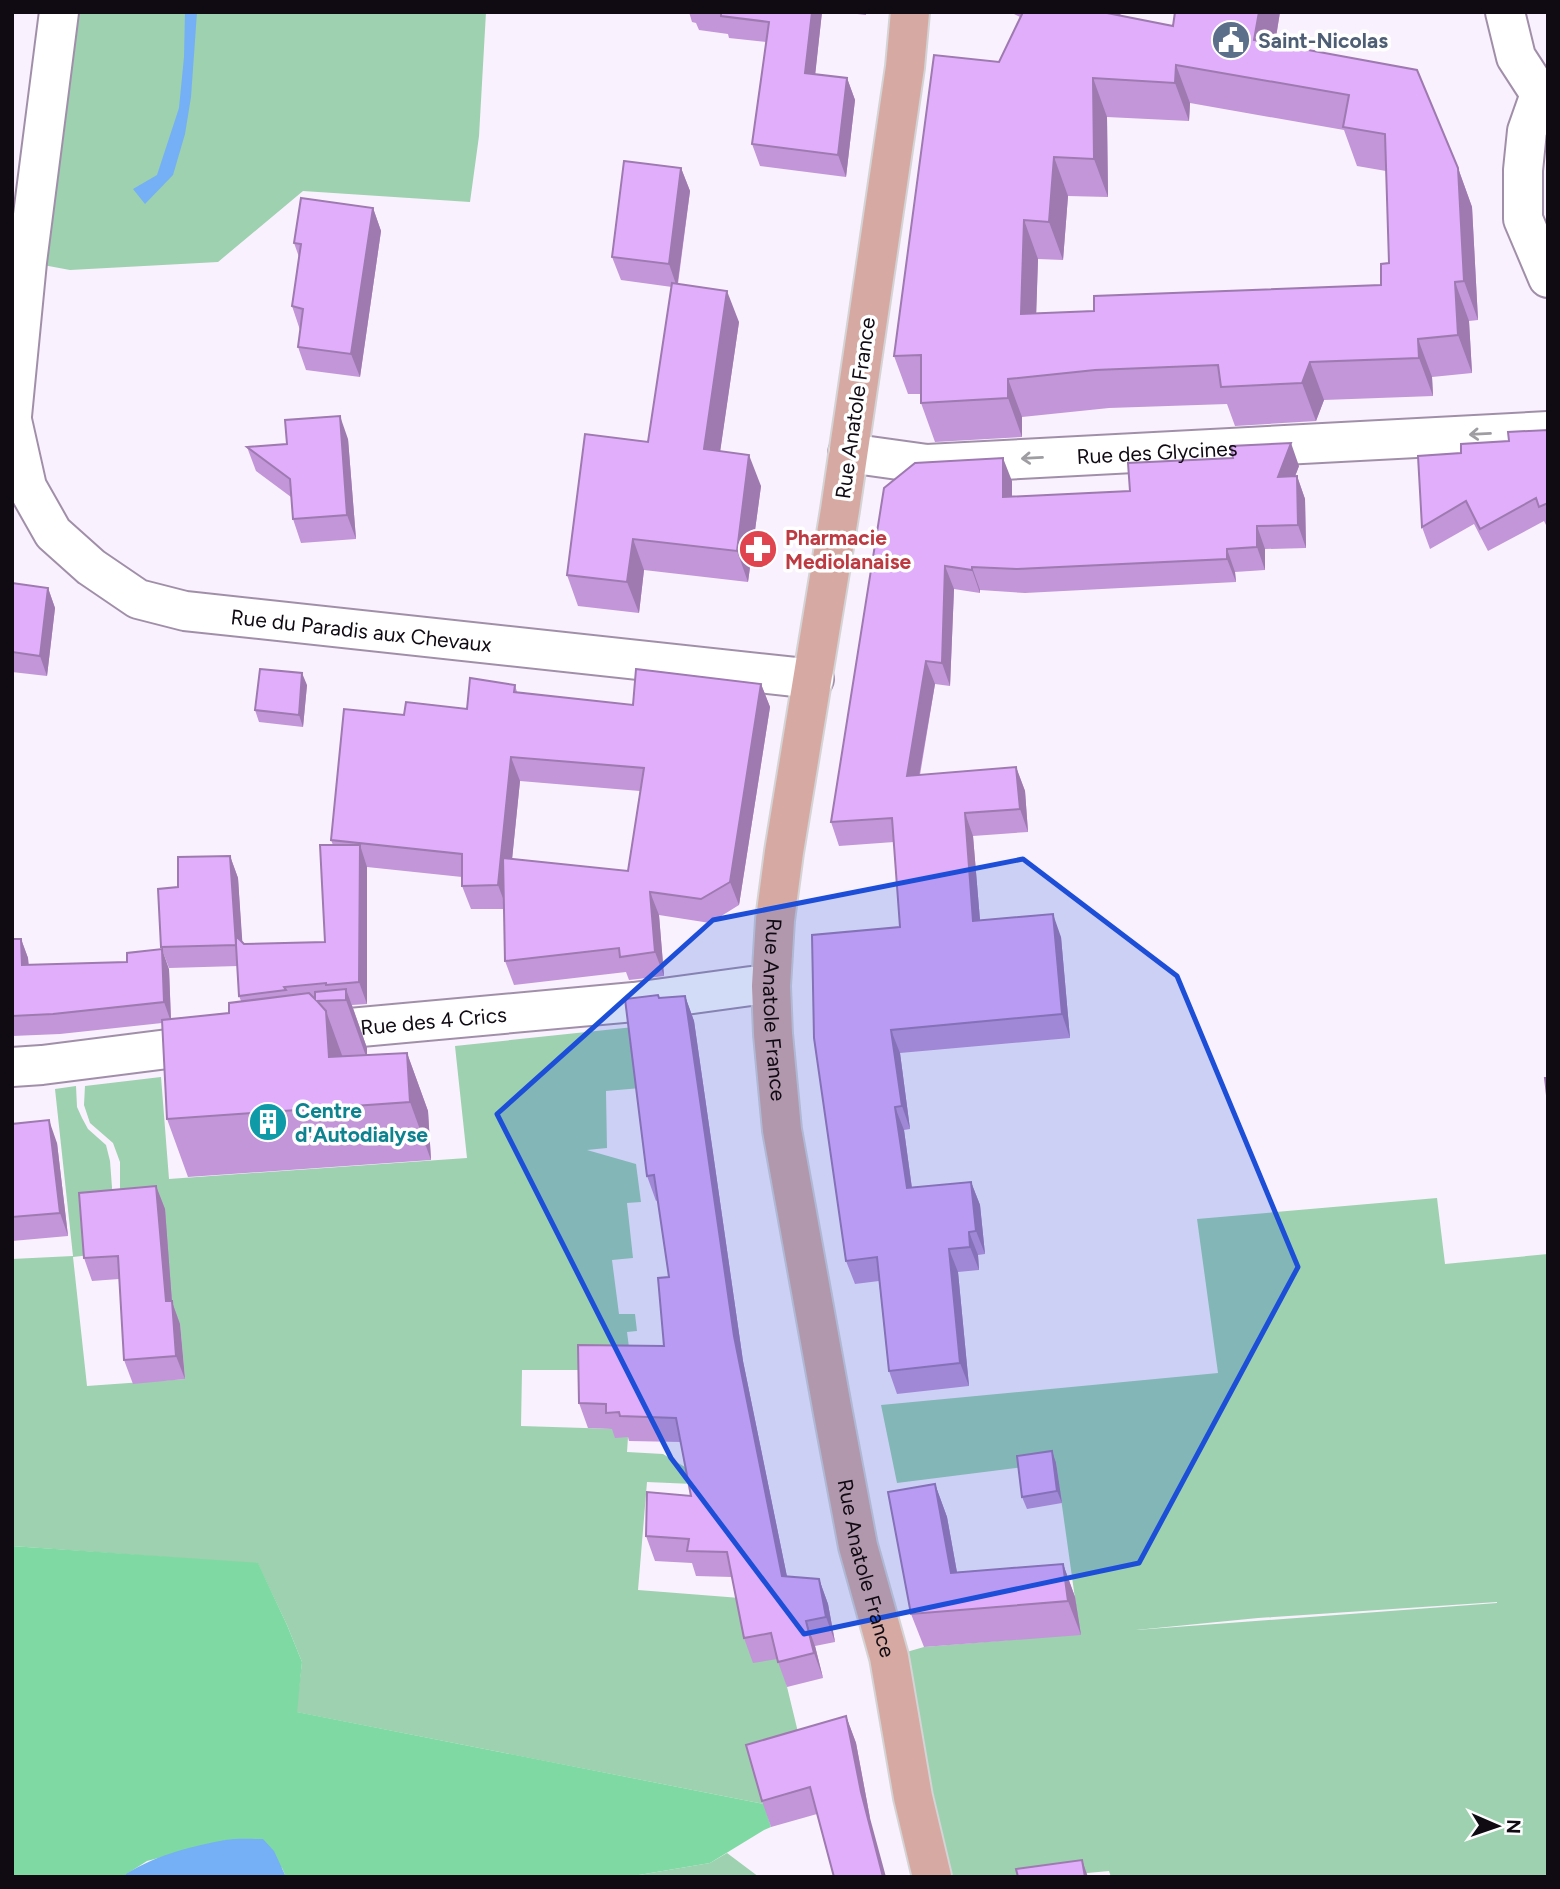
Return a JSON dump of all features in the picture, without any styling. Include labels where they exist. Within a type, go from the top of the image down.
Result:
[{"type":"main road","name":"Rue Anatole France","points":[[910,12],[903,81],[848,453],[814,679],[784,852],[775,920],[771,986],[782,1130],[825,1373],[858,1546],[889,1657],[913,1797],[932,1877]]},
{"type":"street","name":"Rue du Paradis aux Chevaux","points":[[59,12],[27,262],[12,418],[27,487],[53,533],[90,567],[138,599],[185,611],[814,679]]},
{"type":"street","points":[[1506,12],[1516,57],[1544,94],[1527,131],[1522,170],[1523,219],[1548,278]]},
{"type":"street","name":"Rue des Glycines","points":[[848,453],[927,464],[1548,431]]},
{"type":"street","name":"Rue des 4 Crics","points":[[12,1067],[328,1029],[634,1002],[751,986],[771,986]]},
{"type":"highlighted area","points":[[1023,859],[1177,976],[1298,1267],[1139,1563],[804,1634],[671,1458],[497,1114],[713,920]]},
{"type":"green space","points":[[59,12],[486,12],[479,136],[470,202],[303,191],[218,262],[70,270],[27,262]]},
{"type":"green space","points":[[634,1027],[641,1088],[606,1091],[607,1148],[587,1150],[636,1164],[641,1202],[627,1203],[633,1258],[612,1260],[619,1314],[635,1314],[637,1331],[627,1332],[630,1355],[617,1370],[522,1370],[521,1426],[616,1429],[628,1437],[627,1452],[663,1454],[690,1470],[693,1484],[647,1482],[638,1590],[740,1598],[780,1658],[804,1757],[764,1804],[296,1712],[302,1662],[258,1564],[12,1546],[12,1259],[73,1256],[55,1089],[76,1086],[77,1107],[88,1129],[106,1145],[110,1161],[113,1201],[90,1255],[73,1257],[87,1386],[185,1379],[180,1324],[120,1193],[120,1162],[113,1143],[90,1123],[84,1105],[85,1086],[161,1077],[169,1179],[467,1158],[455,1046]]},
{"type":"green space","points":[[1437,1198],[1445,1264],[1548,1254],[1548,1877],[1111,1877],[1109,1871],[1044,1877],[932,1877],[889,1657],[924,1647],[1080,1634],[1056,1463],[897,1483],[881,1405],[1218,1373],[1197,1219]],"holes":[[[1497,1603],[1136,1630],[1258,1618]]]},
{"type":"green space","points":[[12,1546],[258,1563],[302,1662],[297,1712],[764,1804],[771,1827],[710,1863],[627,1877],[286,1877],[282,1868],[227,1840],[147,1861],[122,1877],[12,1877]]},
{"type":"green space","points":[[727,1853],[759,1877],[627,1877],[710,1863]]},
{"type":"water","points":[[185,12],[197,12],[191,97],[185,134],[173,175],[145,204],[133,189],[157,175],[179,108]]},
{"type":"water","points":[[230,1839],[263,1839],[274,1851],[286,1877],[122,1877],[158,1858],[185,1849]]},
{"type":"building","points":[[721,12],[812,12],[805,73],[847,78],[838,155],[752,144],[769,22],[721,16]]},
{"type":"building","points":[[1023,12],[1102,12],[1173,26],[1175,12],[1259,12],[1254,40],[1417,70],[1458,168],[1464,281],[1455,282],[1458,335],[1418,339],[1419,358],[1310,362],[1302,383],[1221,387],[1218,365],[1095,370],[1008,379],[1008,398],[921,403],[921,355],[894,356],[934,55],[999,62]],"holes":[[[1176,65],[1349,95],[1343,127],[1385,134],[1389,263],[1381,264],[1381,285],[1094,296],[1094,311],[1021,314],[1024,220],[1049,222],[1054,157],[1094,159],[1093,78],[1175,83]]]},
{"type":"building","points":[[624,161],[681,168],[669,264],[612,257]]},
{"type":"building","points":[[301,198],[373,208],[351,354],[298,347],[303,309],[292,306],[301,244],[294,243]]},
{"type":"building","points":[[672,283],[727,291],[704,449],[749,455],[737,551],[633,539],[627,582],[567,575],[585,434],[648,442]]},
{"type":"building","points":[[340,416],[347,515],[293,519],[290,479],[247,447],[287,444],[285,420]]},
{"type":"building","points":[[1548,430],[1548,503],[1539,507],[1536,498],[1480,529],[1466,501],[1422,527],[1418,456],[1461,453],[1461,444],[1509,441],[1508,432]]},
{"type":"building","points":[[1291,443],[1278,477],[1297,476],[1298,525],[1257,526],[1257,547],[1227,549],[1227,559],[1017,569],[972,567],[972,570],[945,566],[942,663],[926,661],[907,776],[1016,767],[1020,809],[965,813],[973,921],[1053,914],[1062,1014],[891,1030],[902,1106],[895,1107],[907,1188],[971,1182],[976,1231],[969,1232],[970,1247],[949,1249],[960,1363],[889,1371],[877,1257],[846,1261],[814,1038],[812,935],[900,927],[892,818],[831,822],[884,488],[915,463],[1003,458],[1003,497],[1130,491],[1128,463],[1233,458],[1231,446]]},
{"type":"building","points":[[12,583],[48,588],[40,656],[12,652]]},
{"type":"building","points":[[260,669],[302,673],[299,715],[255,710]]},
{"type":"building","points":[[636,669],[761,684],[730,882],[701,899],[650,892],[655,952],[620,957],[619,948],[505,961],[503,858],[628,871],[644,768],[511,757],[498,885],[462,886],[462,854],[331,840],[344,709],[404,715],[406,702],[467,709],[470,678],[515,685],[514,692],[633,705]]},
{"type":"building","points":[[320,845],[360,845],[359,982],[284,987],[286,990],[239,996],[236,936],[244,944],[325,942]]},
{"type":"building","points":[[230,856],[236,945],[161,947],[158,889],[178,887],[178,857]]},
{"type":"building","points":[[12,939],[21,939],[22,965],[127,962],[127,953],[162,949],[164,1002],[12,1016]]},
{"type":"building","points":[[346,989],[346,1000],[317,1001],[326,1011],[329,1057],[407,1053],[410,1102],[167,1119],[162,1020],[229,1013],[229,1003],[309,993],[315,999],[315,992]]},
{"type":"building","points":[[658,995],[659,998],[685,996],[734,1336],[782,1576],[819,1579],[826,1617],[806,1621],[814,1653],[778,1662],[771,1633],[744,1638],[727,1552],[687,1551],[689,1539],[646,1536],[647,1492],[691,1496],[676,1418],[620,1416],[619,1412],[606,1413],[606,1404],[579,1403],[578,1345],[664,1346],[658,1278],[669,1277],[654,1175],[647,1176],[625,999]]},
{"type":"building","points":[[1545,1078],[1548,1078],[1548,1104]]},
{"type":"building","points":[[49,1120],[60,1213],[12,1217],[12,1124]]},
{"type":"building","points":[[156,1186],[166,1301],[172,1301],[176,1356],[124,1360],[118,1256],[84,1258],[79,1193]]},
{"type":"building","points":[[1052,1451],[1057,1491],[1022,1497],[1017,1456]]},
{"type":"building","points":[[935,1484],[951,1573],[1063,1564],[1068,1601],[911,1614],[888,1492]]},
{"type":"building","points":[[846,1716],[861,1792],[883,1877],[834,1877],[810,1787],[762,1801],[746,1745]]},
{"type":"building","points":[[1082,1860],[1085,1877],[1018,1877],[1016,1869]]},
{"type":"place","name":"Saint-Nicolas","points":[[1231,40]]},
{"type":"place","name":"Pharmacie Mediolanaise","points":[[758,549]]},
{"type":"place","name":"Centre d'Autodialyse","points":[[268,1122]]}]
